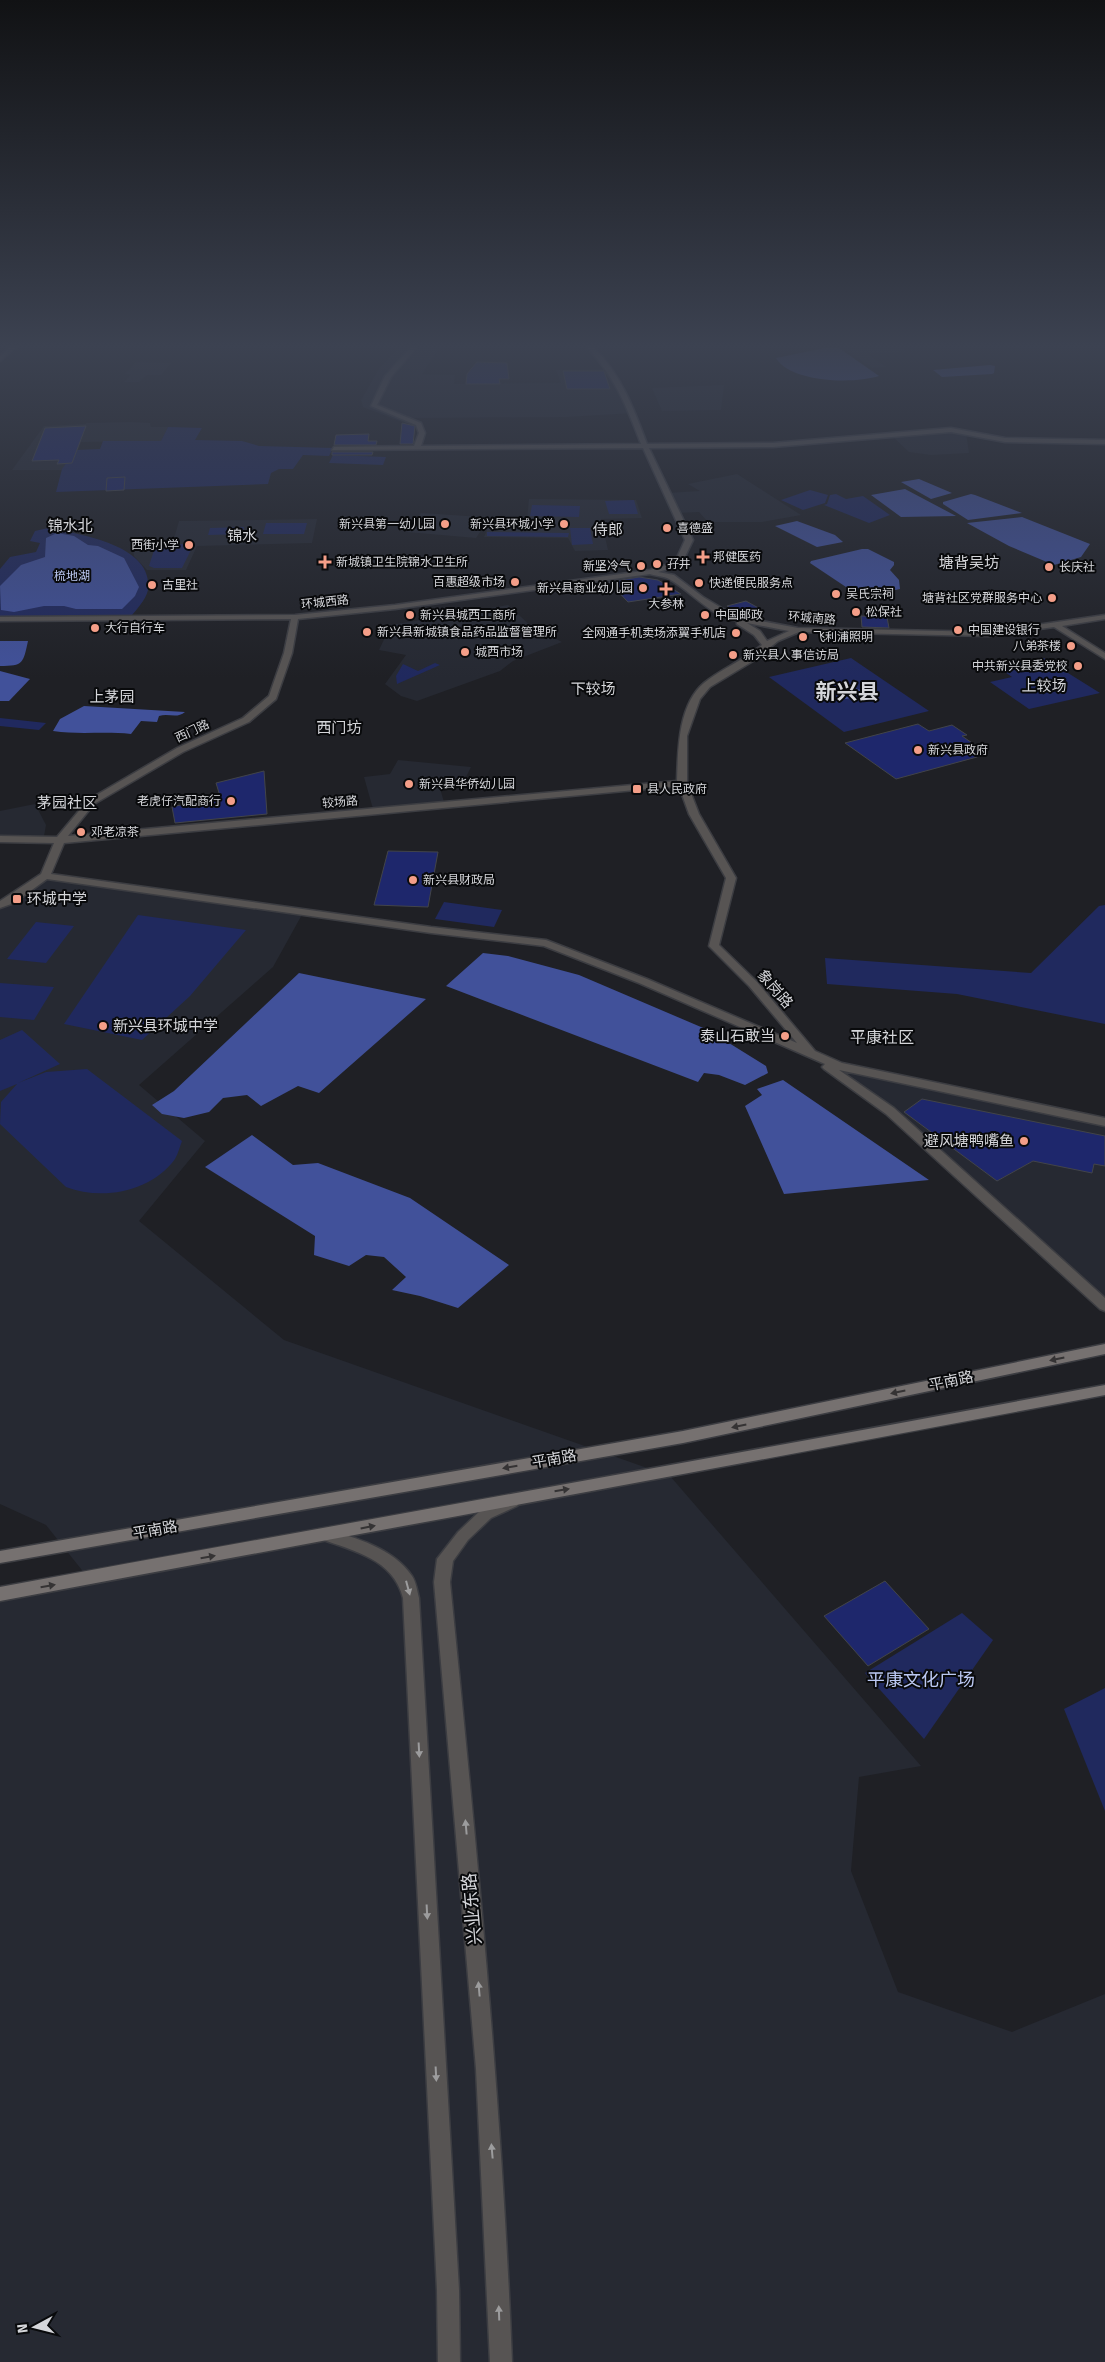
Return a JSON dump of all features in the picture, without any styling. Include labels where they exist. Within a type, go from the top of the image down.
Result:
[{"type":"main road","name":"平南路","points":[[0,1557],[683,1438],[1105,1349]]},
{"type":"main road","points":[[0,1594],[524,1497],[678,1471],[1105,1390]]},
{"type":"street","points":[[650,457],[689,540],[678,563],[677,571],[680,582]]},
{"type":"street","points":[[651,572],[678,563]]},
{"type":"street","name":"环城南路","points":[[651,572],[671,577],[680,582],[700,600],[733,618],[798,630],[989,634],[1056,626],[1105,617]]},
{"type":"street","name":"环城西路","points":[[0,620],[295,617],[395,607],[651,572]]},
{"type":"street","name":"西门路","points":[[45,876],[60,840],[92,802],[180,750],[246,720],[273,697],[288,653],[295,617]]},
{"type":"street","points":[[733,618],[756,633],[766,645]]},
{"type":"street","points":[[1056,626],[1105,657]]},
{"type":"street","name":"象岗路","points":[[798,630],[766,645],[750,659],[707,685],[696,698],[683,736],[682,782],[694,814],[731,878],[714,946],[752,984],[810,1053],[890,1111],[1105,1306]]},
{"type":"street","name":"较场路","points":[[0,839],[60,840],[682,782]]},
{"type":"street","points":[[0,904],[10,901],[45,876],[431,930],[546,943],[643,980],[839,1066],[1105,1122]]},
{"type":"street","name":"兴业东路","points":[[501,2362],[493,2172],[465,1816],[442,1582],[445,1558],[463,1536],[486,1514],[524,1497]]},
{"type":"street","points":[[326,1535],[355,1544],[390,1565],[406,1580],[411,1598],[448,2290],[449,2362]]},
{"type":"shaded area","points":[[21,457],[76,457],[71,470],[12,470]]},
{"type":"shaded area","points":[[737,474],[801,515],[762,522],[708,522],[699,512],[677,513],[667,493],[700,491],[688,484]]},
{"type":"shaded area","points":[[919,479],[952,493],[931,499],[901,482]]},
{"type":"shaded area","points":[[905,489],[956,516],[901,517],[871,495]]},
{"type":"shaded area","points":[[971,494],[1022,513],[968,520],[943,504],[943,502]]},
{"type":"shaded area","name":"新兴县环城小学","points":[[529,499],[636,500],[642,518],[601,519],[608,550],[575,551],[568,538],[484,537],[488,528],[526,530]]},
{"type":"shaded area","name":"新兴县第一幼儿园","points":[[421,513],[482,517],[476,526],[484,526],[476,538],[407,532]]},
{"type":"shaded area","points":[[1022,517],[1090,544],[1081,557],[1054,565],[1009,546],[967,523]]},
{"type":"shaded area","name":"西街小学","points":[[317,519],[312,543],[197,546],[186,570],[147,570],[134,556],[132,544],[173,542],[179,521]]},
{"type":"shaded area","points":[[797,521],[835,535],[843,542],[817,547],[775,526]]},
{"type":"shaded area","name":"梳地湖","points":[[57,533],[74,536],[88,545],[98,546],[124,558],[139,587],[135,596],[122,609],[76,609],[64,606],[44,606],[14,612],[1,610],[0,586],[21,565],[45,557],[46,538]]},
{"type":"shaded area","points":[[868,549],[894,562],[890,570],[899,580],[900,589],[886,592],[852,591],[810,563],[811,561]]},
{"type":"shaded area","name":"城西市场","points":[[508,605],[532,627],[562,642],[513,661],[500,671],[417,701],[401,696],[385,684],[406,655],[379,650],[391,625]]},
{"type":"shaded area","points":[[0,641],[28,641],[21,662],[14,665],[0,666]]},
{"type":"shaded area","points":[[0,671],[30,679],[9,701],[0,701]]},
{"type":"shaded area","points":[[845,685],[861,690],[862,695],[846,699],[830,692],[834,687]]},
{"type":"shaded area","points":[[84,706],[185,712],[176,716],[159,716],[157,722],[141,721],[131,734],[53,731],[60,719]]},
{"type":"shaded area","name":"新兴县华侨幼儿园","points":[[398,760],[471,767],[463,783],[439,785],[444,802],[373,809],[364,777],[390,774]]},
{"type":"shaded area","points":[[35,804],[46,825],[44,836],[0,836],[0,811]]},
{"type":"shaded area","points":[[45,876],[304,911],[273,967],[139,1085],[205,1141],[139,1221],[284,1340],[670,1476],[921,1766],[859,1777],[851,1871],[898,1992],[1012,2032],[1105,1994],[1105,2362],[0,2362],[0,1594],[89,1579],[46,1525],[0,1504],[0,905]]},
{"type":"shaded area","points":[[483,953],[508,956],[579,975],[708,1030],[766,1066],[768,1073],[745,1085],[719,1075],[704,1073],[698,1082],[446,986]]},
{"type":"shaded area","points":[[299,973],[426,999],[319,1093],[298,1086],[261,1106],[247,1095],[223,1098],[209,1112],[184,1118],[162,1114],[152,1105],[174,1091]]},
{"type":"shaded area","points":[[810,1053],[839,1066],[1105,1122],[1105,1306],[890,1111]]},
{"type":"shaded area","points":[[783,1080],[929,1180],[784,1194],[745,1106],[762,1095],[757,1089]]},
{"type":"shaded area","points":[[252,1135],[293,1165],[318,1163],[410,1198],[509,1265],[458,1308],[420,1296],[392,1290],[406,1277],[384,1257],[366,1255],[349,1266],[314,1255],[315,1236],[205,1167]]},
{"type":"green space","points":[[71,457],[301,457],[293,469],[279,469],[271,473],[268,484],[56,492],[62,469]]},
{"type":"green space","points":[[332,457],[386,457],[383,465],[329,463]]},
{"type":"green space","points":[[810,490],[828,495],[825,503],[803,510],[781,500]]},
{"type":"green space","points":[[836,494],[846,499],[863,496],[890,515],[869,523],[824,505],[827,504],[830,495]]},
{"type":"green space","points":[[634,500],[638,514],[609,514],[605,501]]},
{"type":"green space","points":[[532,505],[580,506],[579,517],[530,516]]},
{"type":"green space","points":[[266,523],[307,523],[304,534],[263,534]]},
{"type":"green space","points":[[244,527],[243,534],[208,535],[210,528]]},
{"type":"green space","name":"梳地湖","points":[[48,528],[95,538],[112,544],[127,552],[139,562],[147,575],[148,590],[143,601],[129,619],[0,619],[0,569],[10,557],[36,552],[40,543],[30,541],[35,531]]},
{"type":"green space","points":[[570,528],[590,528],[593,544],[572,545]]},
{"type":"green space","points":[[487,532],[569,533],[568,537],[487,536]]},
{"type":"green space","points":[[188,544],[192,548],[182,568],[154,568],[149,566],[155,547]]},
{"type":"green space","points":[[851,658],[929,711],[844,732],[769,677]]},
{"type":"green space","points":[[1044,658],[1100,693],[1029,709],[990,682],[1012,677],[999,668]]},
{"type":"green space","points":[[435,663],[440,665],[397,684],[396,676],[403,664],[418,671]]},
{"type":"green space","points":[[0,718],[46,723],[39,730],[0,726]]},
{"type":"green space","points":[[444,902],[502,910],[494,927],[435,919]]},
{"type":"green space","points":[[1105,905],[1105,1024],[957,994],[827,984],[825,958],[1031,973],[1099,906]]},
{"type":"green space","points":[[138,915],[246,930],[190,996],[142,1040],[64,1024]]},
{"type":"green space","points":[[36,922],[74,926],[46,963],[7,959]]},
{"type":"green space","points":[[0,983],[54,987],[34,1020],[0,1017]]},
{"type":"green space","points":[[22,1030],[60,1064],[18,1083],[46,1072],[87,1069],[182,1141],[175,1159],[153,1179],[125,1191],[95,1193],[66,1187],[0,1124],[1,1102],[17,1084],[0,1091],[0,1040]]},
{"type":"green space","name":"平康文化广场","points":[[962,1613],[993,1640],[924,1739],[865,1673]]},
{"type":"green space","points":[[1105,1688],[1105,1811],[1064,1709]]},
{"type":"building","points":[[33,457],[74,457],[72,463],[57,464],[59,460],[32,461]]},
{"type":"building","points":[[125,477],[124,490],[106,491],[107,478]]},
{"type":"building","name":"新兴县商业幼儿园","points":[[639,577],[658,580],[681,594],[628,602],[609,582]]},
{"type":"building","points":[[746,601],[762,610],[743,615],[727,606]]},
{"type":"building","points":[[861,616],[887,617],[889,628],[862,627]]},
{"type":"building","name":"新兴县政府","points":[[918,724],[929,731],[952,725],[967,735],[962,736],[988,754],[896,779],[845,743]]},
{"type":"building","name":"老虎仔汽配商行","points":[[264,771],[267,814],[175,823],[172,807],[220,796],[216,783]]},
{"type":"building","name":"新兴县财政局","points":[[388,851],[438,852],[428,907],[374,905]]},
{"type":"building","name":"避风塘鸭嘴鱼","points":[[922,1099],[1105,1136],[1105,1166],[1094,1164],[1092,1173],[1033,1161],[997,1181],[904,1112]]},
{"type":"building","name":"平康文化广场","points":[[885,1581],[929,1629],[868,1666],[824,1616]]},
{"type":"place","name":"新兴县第一幼儿园","points":[[445,524]]},
{"type":"place","name":"新兴县环城小学","points":[[564,524]]},
{"type":"place","name":"喜德盛","points":[[667,528]]},
{"type":"place","name":"西街小学","points":[[189,545]]},
{"type":"place","name":"邦健医药","points":[[703,557]]},
{"type":"place","name":"新城镇卫生院锦水卫生所","points":[[325,562]]},
{"type":"place","name":"孖井","points":[[657,564]]},
{"type":"place","name":"新坚冷气","points":[[641,566]]},
{"type":"place","name":"长庆社","points":[[1049,567]]},
{"type":"place","name":"百惠超级市场","points":[[515,582]]},
{"type":"place","name":"快递便民服务点","points":[[699,583]]},
{"type":"place","name":"古里社","points":[[152,585]]},
{"type":"place","name":"新兴县商业幼儿园","points":[[643,588]]},
{"type":"place","name":"大参林","points":[[666,589]]},
{"type":"place","name":"吴氏宗祠","points":[[836,594]]},
{"type":"place","name":"塘背社区党群服务中心","points":[[1052,598]]},
{"type":"place","name":"松保社","points":[[856,612]]},
{"type":"place","name":"新兴县城西工商所","points":[[410,615]]},
{"type":"place","name":"中国邮政","points":[[705,615]]},
{"type":"place","name":"大行自行车","points":[[95,628]]},
{"type":"place","name":"中国建设银行","points":[[958,630]]},
{"type":"place","name":"新兴县新城镇食品药品监督管理所","points":[[367,632]]},
{"type":"place","name":"全网通手机卖场添翼手机店","points":[[736,633]]},
{"type":"place","name":"飞利浦照明","points":[[803,637]]},
{"type":"place","name":"八弟茶楼","points":[[1071,646]]},
{"type":"place","name":"城西市场","points":[[465,652]]},
{"type":"place","name":"新兴县人事信访局","points":[[733,655]]},
{"type":"place","name":"中共新兴县委党校","points":[[1078,666]]},
{"type":"place","name":"新兴县政府","points":[[918,750]]},
{"type":"place","name":"新兴县华侨幼儿园","points":[[409,784]]},
{"type":"place","name":"县人民政府","points":[[637,789]]},
{"type":"place","name":"老虎仔汽配商行","points":[[231,801]]},
{"type":"place","name":"邓老凉茶","points":[[81,832]]},
{"type":"place","name":"新兴县财政局","points":[[413,880]]},
{"type":"place","name":"环城中学","points":[[17,899]]},
{"type":"place","name":"新兴县环城中学","points":[[103,1026]]},
{"type":"place","name":"泰山石敢当","points":[[785,1036]]},
{"type":"place","name":"避风塘鸭嘴鱼","points":[[1024,1141]]},
{"type":"district","name":"锦水北","points":[[70,526]]},
{"type":"district","name":"侍郎","points":[[608,530]]},
{"type":"district","name":"锦水","points":[[242,536]]},
{"type":"district","name":"塘背吴坊","points":[[969,563]]},
{"type":"district","name":"上较场","points":[[1044,686]]},
{"type":"district","name":"下较场","points":[[593,689]]},
{"type":"district","name":"新兴县","points":[[847,692]]},
{"type":"district","name":"上茅园","points":[[112,697]]},
{"type":"district","name":"西门坊","points":[[339,728]]},
{"type":"district","name":"茅园社区","points":[[67,803]]},
{"type":"district","name":"平康社区","points":[[882,1037]]}]
